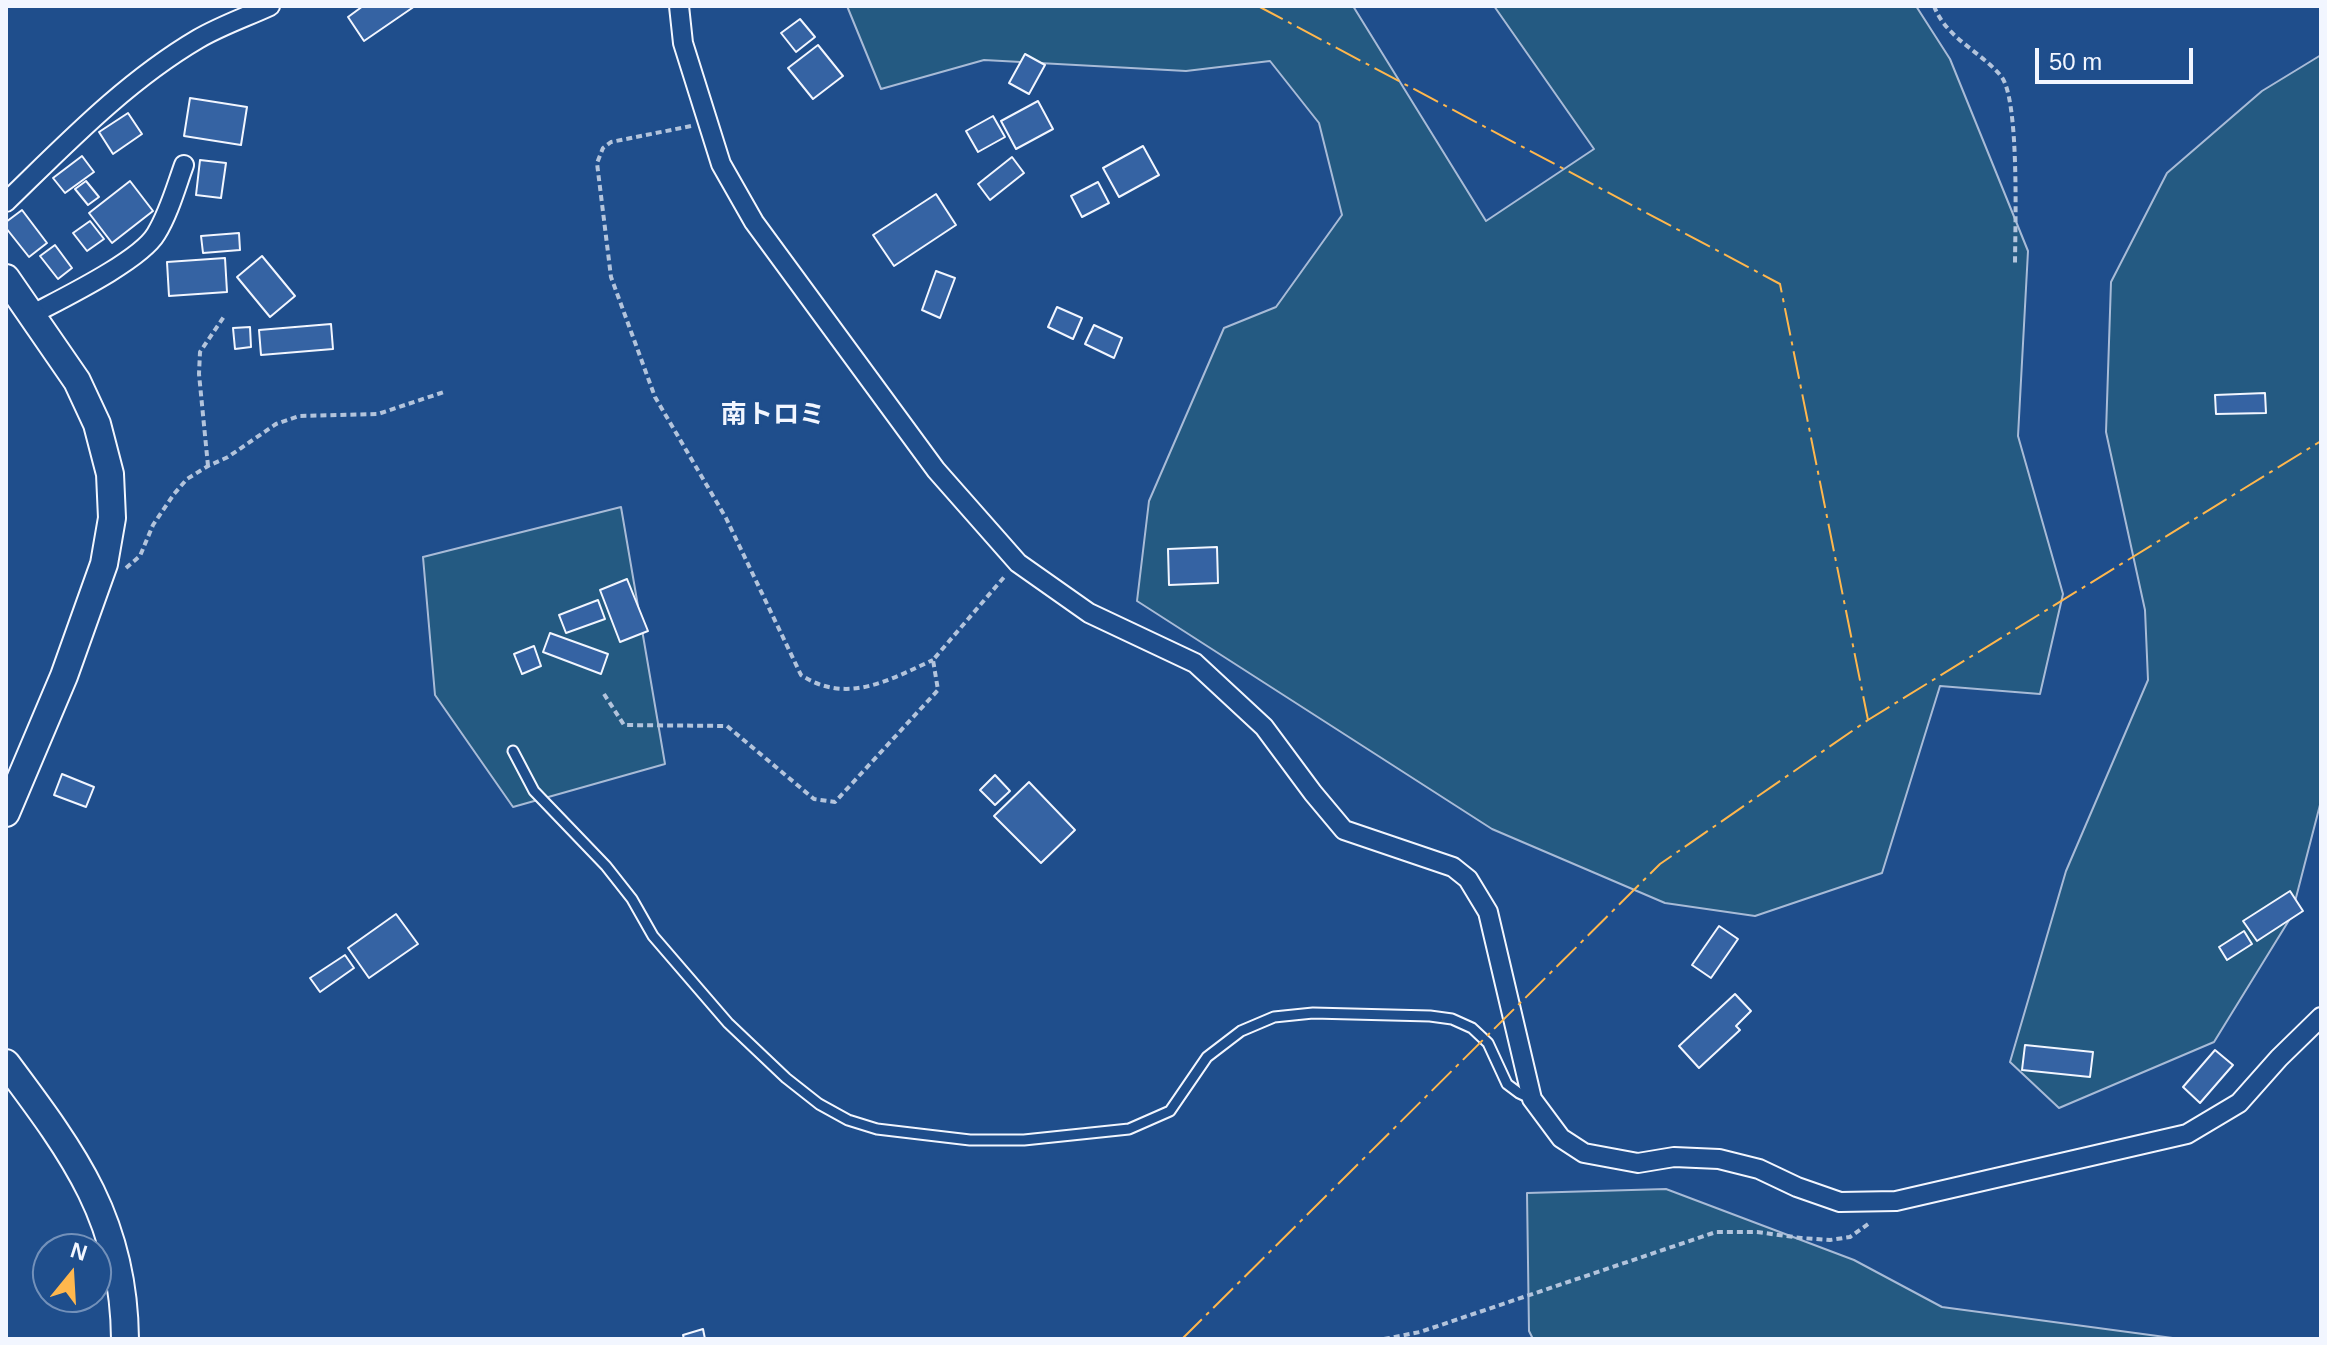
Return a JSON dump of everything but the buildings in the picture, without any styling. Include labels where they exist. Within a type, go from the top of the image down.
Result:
[{"type":"street","points":[[6,202],[95,116],[141,77],[199,38],[270,6]]},
{"type":"street","points":[[679,6],[683,43],[721,164],[754,222],[936,470],[1018,563],[1089,613],[1195,663],[1264,727],[1344,830],[1453,867],[1468,879],[1488,912],[1532,1099],[1561,1138],[1584,1153],[1638,1163],[1674,1157],[1719,1159],[1759,1169],[1840,1202],[1896,1201],[2187,1134],[2239,1103],[2321,1017]]},
{"type":"street","points":[[31,315],[140,251],[155,236],[184,165]]},
{"type":"street","points":[[6,278],[77,381],[97,424],[110,474],[112,518],[104,564],[64,676],[6,813]]},
{"type":"street","points":[[6,1063],[82,1171],[100,1208],[123,1290],[125,1339]]},
{"type":"lane","points":[[513,751],[534,791],[606,866],[632,899],[653,936],[728,1023],[786,1078],[819,1104],[848,1120],[877,1129],[970,1140],[1024,1140],[1129,1129],[1170,1111],[1207,1057],[1241,1031],[1274,1017],[1313,1013],[1452,1019],[1472,1028],[1488,1043],[1507,1084],[1532,1099]]},
{"type":"path","points":[[1934,6],[1938,16],[1961,43],[1989,63],[2005,80],[2015,131],[2015,266]]},
{"type":"path","points":[[708,122],[611,142],[603,148],[597,163],[611,277],[655,397],[726,518],[801,675],[816,685],[849,690],[886,681],[933,660],[1018,563]]},
{"type":"path","points":[[208,466],[199,374],[200,352],[225,315]]},
{"type":"path","points":[[99,577],[120,574],[140,556],[153,525],[187,479],[228,457],[276,424],[299,416],[378,414],[444,392]]},
{"type":"path","points":[[604,694],[624,725],[727,726],[814,799],[835,802],[938,690],[933,660]]},
{"type":"path","points":[[1384,1339],[1420,1332],[1716,1232],[1757,1232],[1830,1240],[1850,1237],[1875,1218],[1883,1201]]},
{"type":"shaded area","points":[[847,6],[1353,6],[1486,221],[1594,149],[1494,6],[1916,6],[1950,59],[2028,251],[2018,436],[2063,594],[2040,694],[1940,686],[1882,873],[1755,916],[1665,903],[1492,829],[1137,601],[1149,501],[1224,328],[1276,307],[1342,215],[1319,123],[1270,61],[1186,71],[984,60],[881,89]]},
{"type":"shaded area","points":[[2321,55],[2321,801],[2291,917],[2214,1042],[2059,1108],[2010,1062],[2066,871],[2148,680],[2145,610],[2106,432],[2111,282],[2167,173],[2262,91]]},
{"type":"shaded area","points":[[621,507],[665,764],[513,807],[435,695],[423,557]]},
{"type":"shaded area","points":[[1666,1189],[1854,1260],[1942,1307],[2180,1339],[1533,1339],[1529,1331],[1527,1193]]},
{"type":"power","points":[[1258,6],[1780,284],[1868,720]]},
{"type":"power","points":[[1182,1339],[1660,864],[1868,720],[2321,441]]},
{"type":"district","name":"南トロミ","points":[[773,416]]}]
